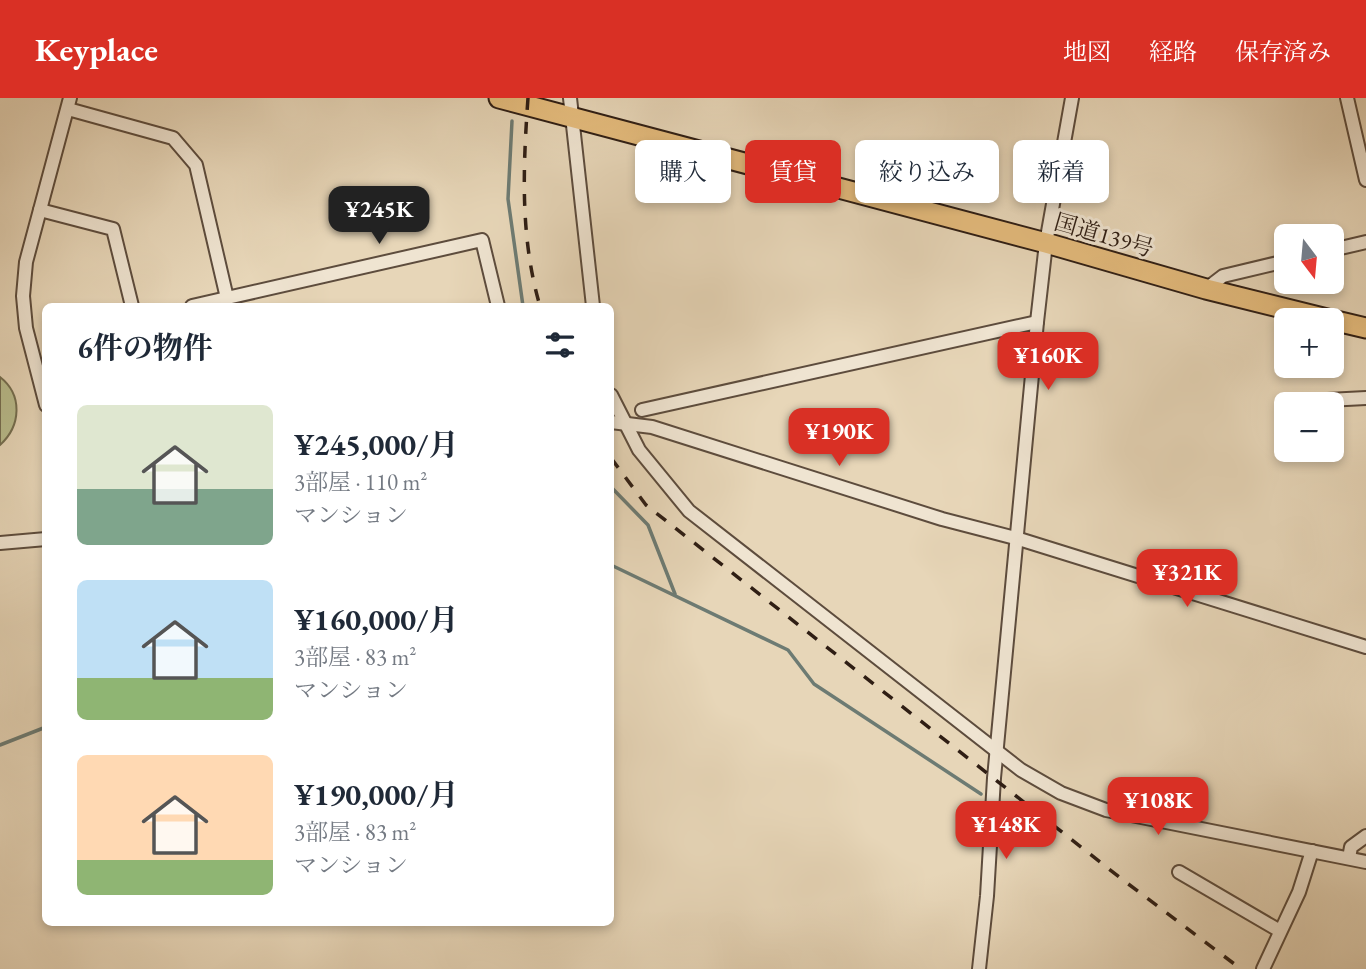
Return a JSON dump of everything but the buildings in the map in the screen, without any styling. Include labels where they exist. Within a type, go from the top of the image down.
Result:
[{"type":"highway","name":"国道139号","points":[[503,98],[1283,308]]},
{"type":"highway","name":"国道139号","points":[[1344,323],[1366,328]]},
{"type":"street","points":[[570,98],[593,303]]},
{"type":"street","points":[[979,969],[1037,322],[1046,243],[1072,98]]},
{"type":"street","points":[[1347,98],[1366,180]]},
{"type":"street","points":[[42,390],[26,328],[23,296],[26,262],[69,104],[173,138],[196,165],[228,298]]},
{"type":"street","points":[[40,210],[113,229],[131,303]]},
{"type":"street","points":[[206,303],[482,240],[497,303]]},
{"type":"street","points":[[1344,247],[1366,242]]},
{"type":"street","points":[[1206,289],[1223,276],[1274,264]]},
{"type":"street","points":[[642,410],[1037,322]]},
{"type":"street","points":[[1344,399],[1366,397]]},
{"type":"street","points":[[617,422],[652,427],[942,519],[1018,539],[1366,647]]},
{"type":"street","points":[[617,422],[689,510],[743,555],[1021,770],[1061,793],[1106,810],[1366,862]]},
{"type":"street","points":[[0,543],[42,539]]},
{"type":"street","points":[[1349,858],[1351,847],[1366,836]]},
{"type":"street","points":[[1263,969],[1299,892],[1312,851]]},
{"type":"street","points":[[1179,872],[1280,931]]},
{"type":"green space","points":[[0,377],[13,393],[16,411],[12,429],[0,445]]},
{"type":"waterway","points":[[512,121],[508,199],[523,303]]},
{"type":"waterway","points":[[614,490],[648,525],[675,594]]},
{"type":"waterway","points":[[614,566],[788,650],[814,684],[981,794]]},
{"type":"waterway","points":[[0,745],[42,729]]},
{"type":"railway","points":[[528,98],[524,177],[526,229],[539,303]]},
{"type":"railway","points":[[614,462],[646,505],[1123,880],[1241,969]]}]
